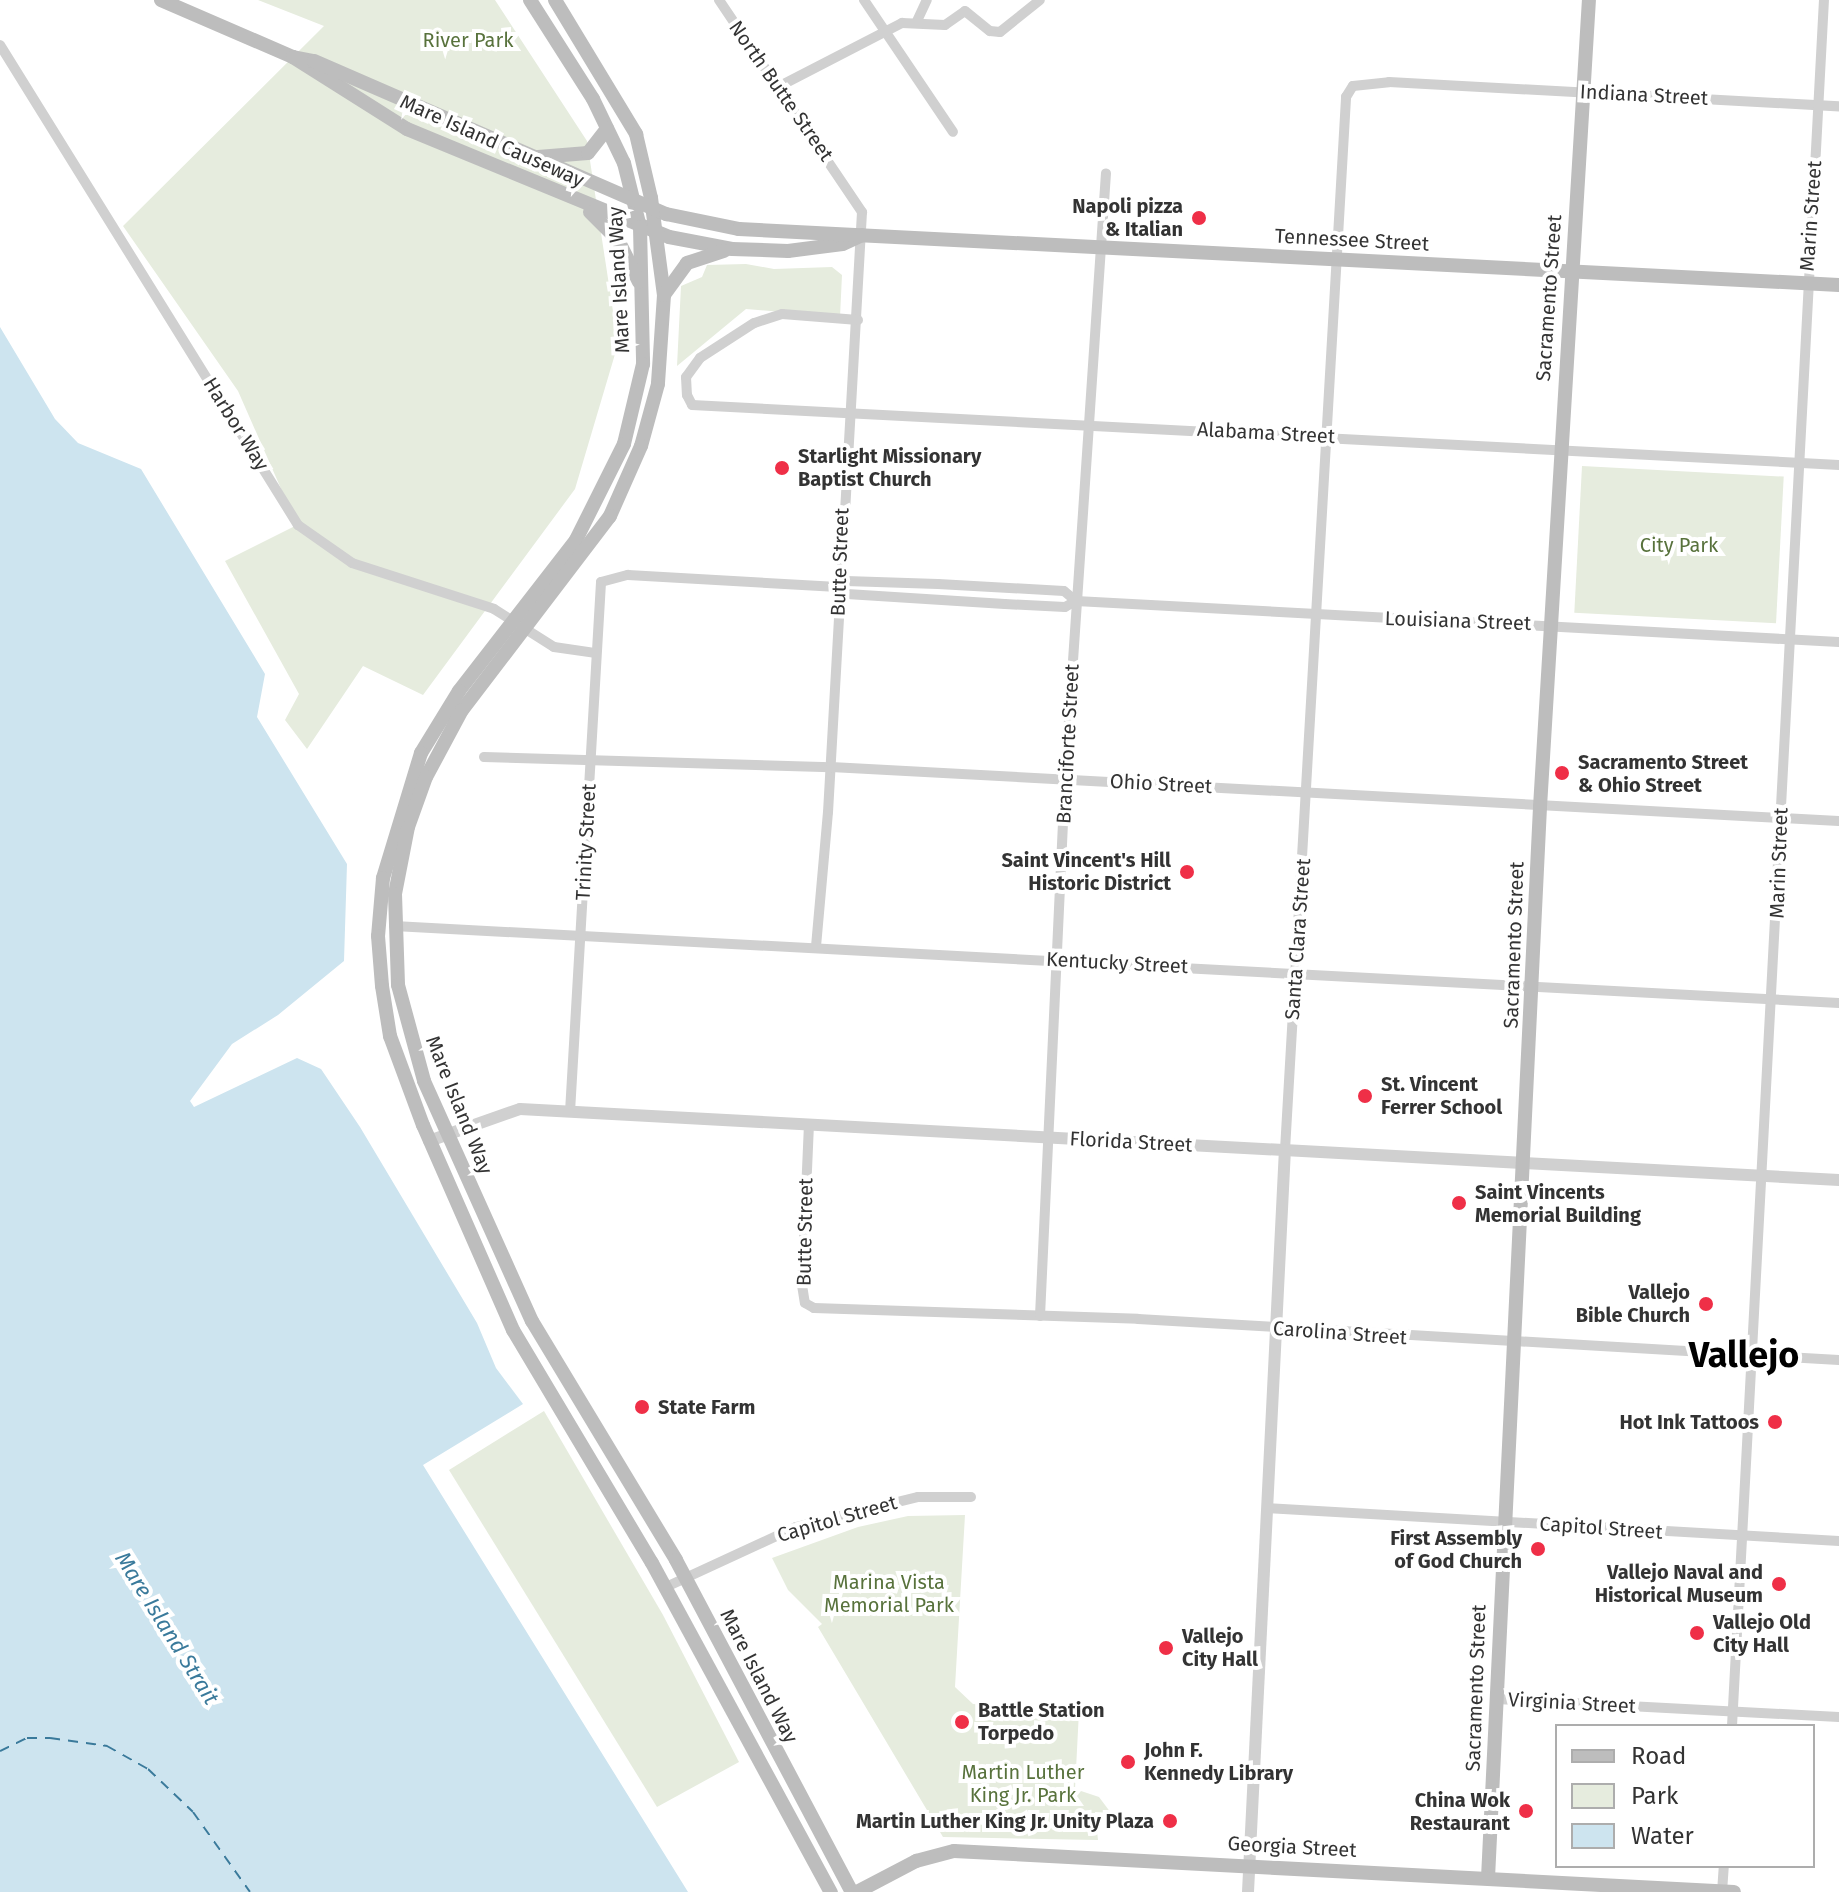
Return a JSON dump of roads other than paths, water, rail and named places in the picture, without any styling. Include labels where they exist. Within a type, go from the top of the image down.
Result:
[{"type":"main road","name":"Mare Island Causeway","points":[[161,0],[293,57],[407,129],[640,227]]},
{"type":"main road","name":"Mare Island Way","points":[[530,0],[607,129],[636,202],[644,302],[643,364],[624,444],[576,540],[511,620],[421,753],[383,878],[379,961],[390,1036],[429,1141],[513,1330],[666,1587],[831,1892]]},
{"type":"main road","name":"Mare Island Way","points":[[555,0],[636,134],[653,209],[664,295],[658,384],[631,473],[601,531],[462,710],[426,777],[400,862],[394,926],[405,1023],[532,1321],[685,1575],[855,1892]]},
{"type":"main road","name":"Sacramento Street","points":[[1488,1885],[1503,1521],[1540,807],[1589,0]]},
{"type":"main road","name":"Mare Island Causeway","points":[[293,57],[314,61],[522,155],[636,202]]},
{"type":"main road","points":[[522,155],[556,158],[588,153],[607,129]]},
{"type":"main road","points":[[573,199],[618,240],[644,302]]},
{"type":"main road","name":"Tennessee Street","points":[[636,202],[685,220],[739,229],[1839,285]]},
{"type":"main road","name":"Tennessee Street","points":[[640,227],[732,249],[803,249],[843,244],[862,235]]},
{"type":"main road","points":[[664,295],[687,263],[732,249]]},
{"type":"main road","name":"Georgia Street","points":[[855,1892],[916,1861],[954,1851],[1250,1865],[1488,1885],[1734,1892]]},
{"type":"street","name":"North Butte Street","points":[[719,0],[776,88],[844,181]]},
{"type":"street","points":[[864,0],[953,132]]},
{"type":"street","points":[[917,21],[927,0]]},
{"type":"street","points":[[776,88],[885,33],[917,21],[945,25],[964,6],[1000,32],[1040,0]]},
{"type":"street","name":"Marin Street","points":[[1732,1724],[1774,1000],[1797,462],[1824,0]]},
{"type":"street","name":"Harbor Way","points":[[0,45],[298,525],[352,563],[492,608],[554,647],[595,653]]},
{"type":"street","name":"Indiana Street","points":[[1449,85],[1839,106]]},
{"type":"street","name":"Santa Clara Street","points":[[1248,1892],[1294,972],[1346,97],[1353,86],[1449,85]]},
{"type":"street","name":"Branciforte Street","points":[[1040,1316],[1065,779],[1098,245],[1106,173]]},
{"type":"street","name":"Butte Street","points":[[816,947],[831,767],[838,587],[862,235],[862,212],[844,181]]},
{"type":"street","name":"Alabama Street","points":[[858,320],[782,314],[754,323],[692,367],[685,388],[692,405],[1561,447],[1839,465]]},
{"type":"street","name":"Louisiana Street","points":[[608,577],[838,587],[846,581],[1064,591],[1076,601],[1316,616],[1551,623],[1839,642]]},
{"type":"street","name":"Trinity Street","points":[[570,1112],[598,588],[608,577]]},
{"type":"street","name":"Ohio Street","points":[[484,757],[831,767],[1839,821]]},
{"type":"street","name":"Kentucky Street","points":[[394,926],[1839,1003]]},
{"type":"street","name":"Florida Street","points":[[429,1141],[449,1131],[520,1109],[1839,1180]]},
{"type":"street","name":"Butte Street","points":[[809,1124],[805,1303],[841,1308]]},
{"type":"street","name":"Carolina Street","points":[[841,1308],[1839,1360]]},
{"type":"street","name":"Capitol Street","points":[[666,1587],[685,1575],[796,1527],[871,1506],[918,1497],[971,1497]]},
{"type":"street","name":"Capitol Street","points":[[1267,1508],[1839,1541]]},
{"type":"street","name":"Virginia Street","points":[[1496,1699],[1839,1717]]},
{"type":"street","points":[[1722,1892],[1724,1868]]},
{"type":"water","name":"Mare Island Strait","points":[[0,327],[55,419],[78,443],[141,469],[265,674],[257,717],[347,864],[344,961],[278,1015],[232,1044],[190,1101],[194,1107],[297,1058],[321,1069],[360,1127],[477,1323],[496,1368],[523,1404],[423,1465],[688,1892],[0,1892]]},
{"type":"place","name":"Napoli pizza & Italian","points":[[1199,218]]},
{"type":"place","name":"Starlight Missionary Baptist Church","points":[[782,468]]},
{"type":"place","name":"Sacramento Street & Ohio Street","points":[[1562,773]]},
{"type":"place","name":"Saint Vincent's Hill Historic District","points":[[1187,872]]},
{"type":"place","name":"St. Vincent Ferrer School","points":[[1365,1096]]},
{"type":"place","name":"Saint Vincents Memorial Building","points":[[1459,1203]]},
{"type":"place","name":"Vallejo Bible Church","points":[[1706,1304]]},
{"type":"place","name":"State Farm","points":[[642,1407]]},
{"type":"place","name":"Hot Ink Tattoos","points":[[1775,1422]]},
{"type":"place","name":"First Assembly of God Church","points":[[1538,1549]]},
{"type":"place","name":"Vallejo Naval and Historical Museum","points":[[1779,1584]]},
{"type":"place","name":"Vallejo Old City Hall","points":[[1697,1633]]},
{"type":"place","name":"Vallejo City Hall","points":[[1166,1648]]},
{"type":"place","name":"Battle Station Torpedo","points":[[962,1722]]},
{"type":"place","name":"John F. Kennedy Library","points":[[1128,1762]]},
{"type":"place","name":"China Wok Restaurant","points":[[1526,1811]]},
{"type":"place","name":"Martin Luther King Jr. Unity Plaza","points":[[1170,1821]]},
{"type":"district","name":"Vallejo","points":[[1744,1356]]},
{"type":"park label","name":"River Park","points":[[468,40]]},
{"type":"park label","name":"City Park","points":[[1679,545]]},
{"type":"park label","name":"Marina Vista Memorial Park","points":[[889,1594]]},
{"type":"park label","name":"Martin Luther King Jr. Park","points":[[1023,1784]]}]
